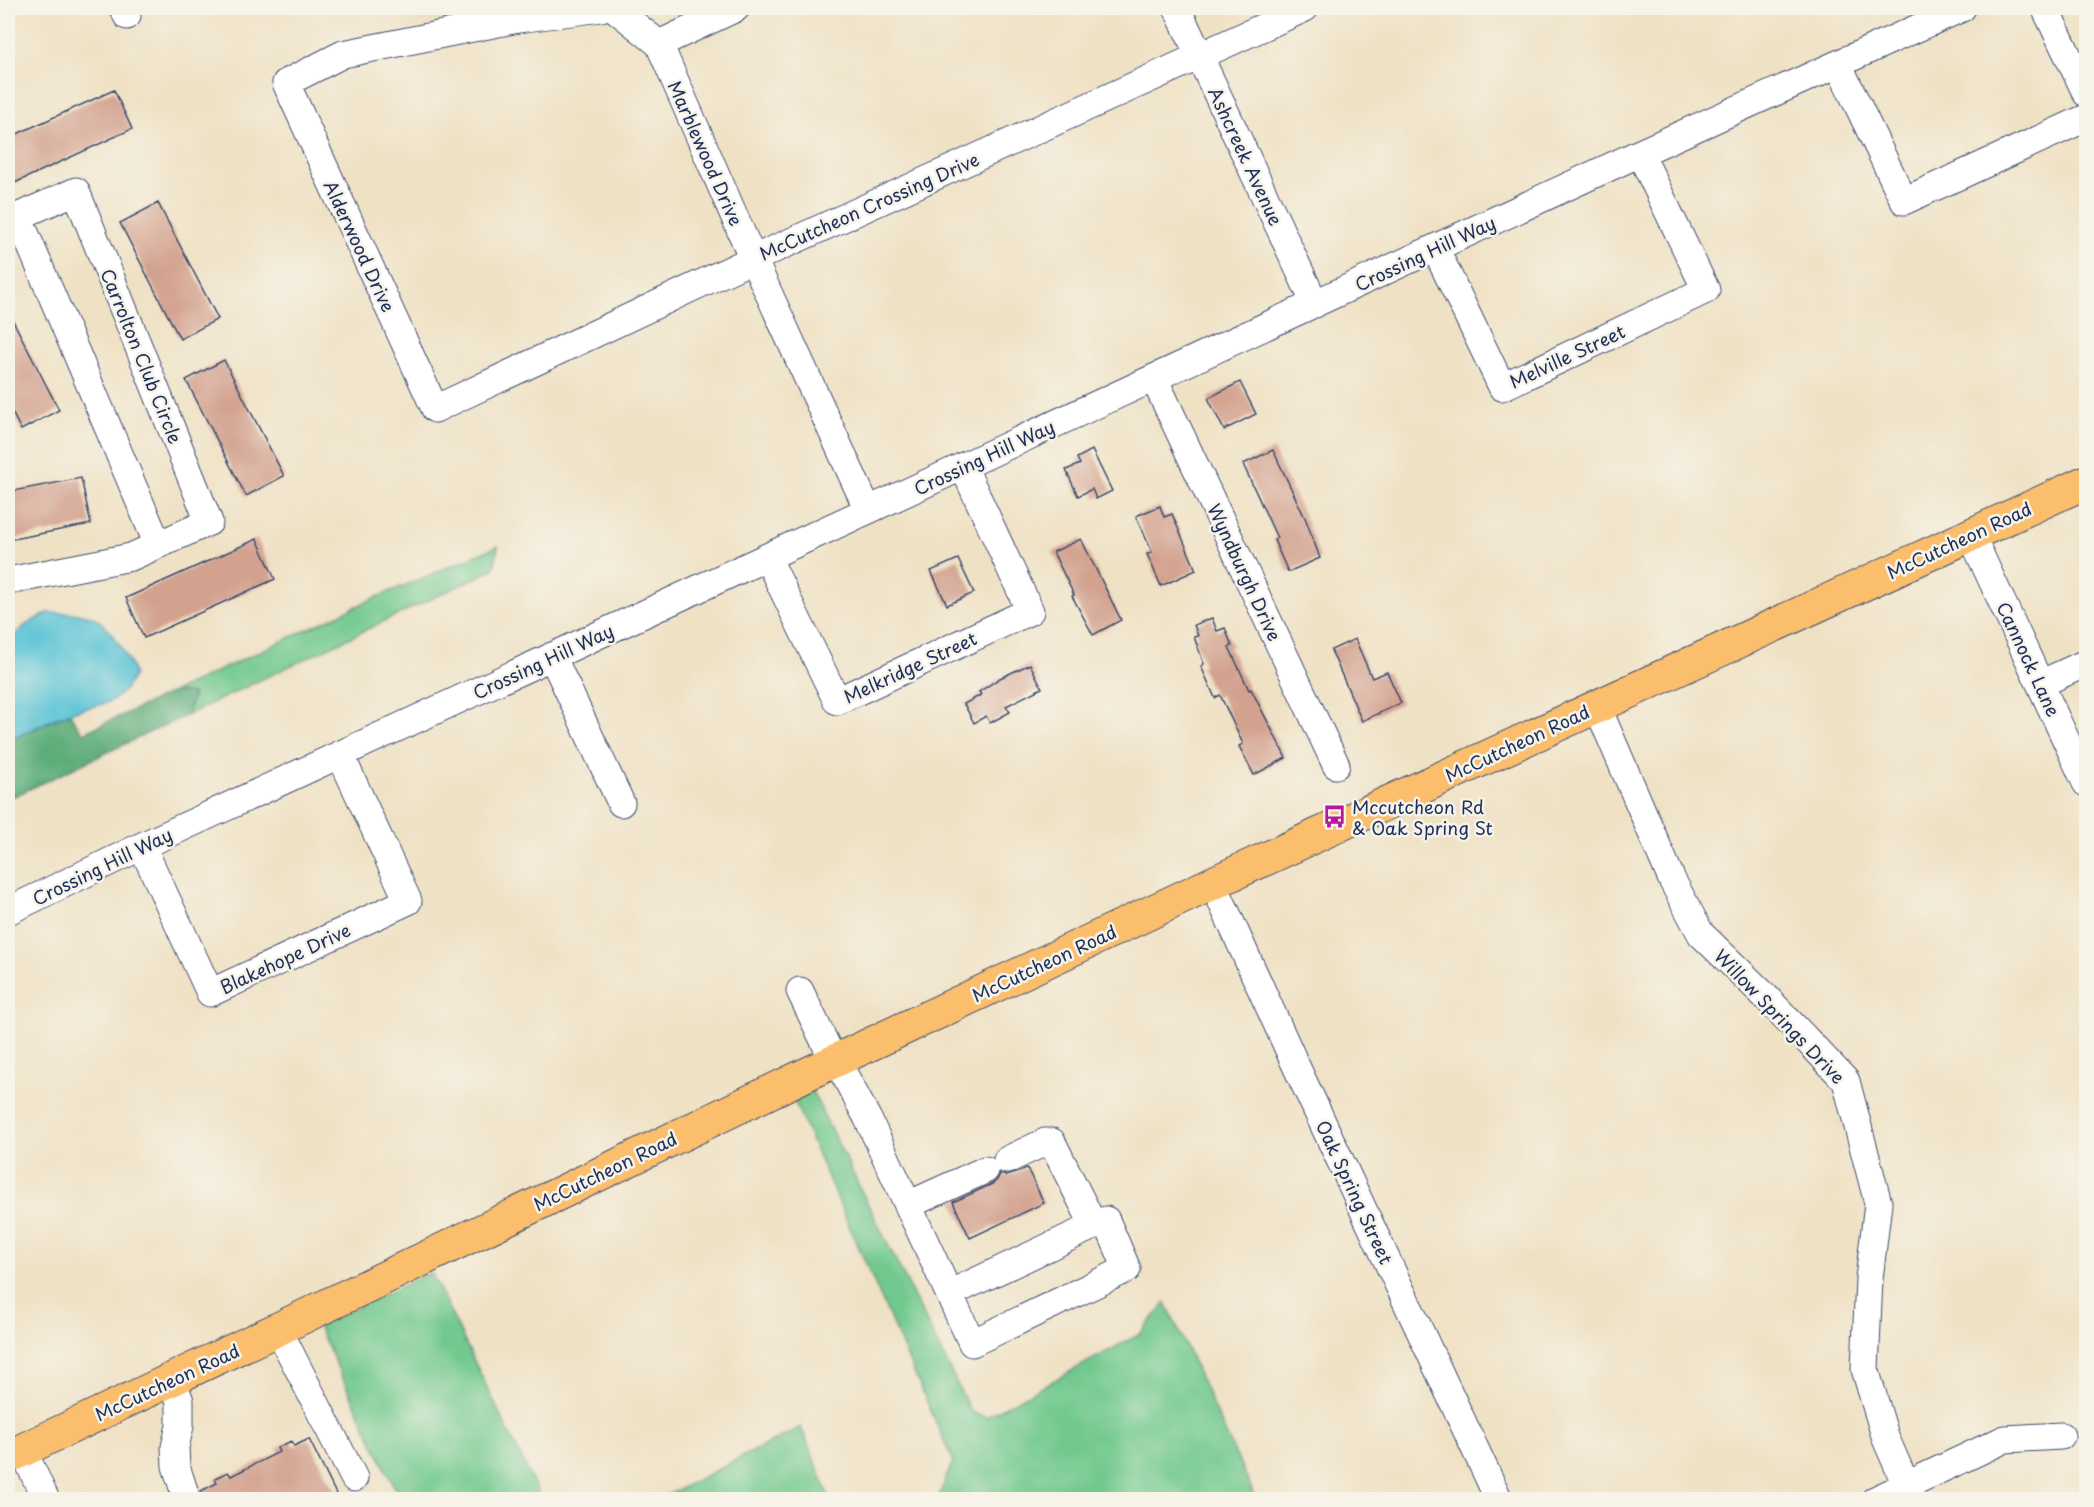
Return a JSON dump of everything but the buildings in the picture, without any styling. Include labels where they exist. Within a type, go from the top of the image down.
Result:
[{"type":"main road","name":"McCutcheon Road","points":[[15,1454],[1213,883],[2086,482]]},
{"type":"street","name":"Alderwood Drive","points":[[435,409],[286,83],[343,54],[518,19],[601,8]]},
{"type":"street","name":"Marblewood Drive","points":[[614,8],[658,44],[868,510]]},
{"type":"street","points":[[658,44],[735,8]]},
{"type":"street","name":"Ashcreek Avenue","points":[[1178,8],[1315,304]]},
{"type":"street","name":"McCutcheon Crossing Drive","points":[[435,409],[753,259],[1305,8]]},
{"type":"street","name":"Crossing Hill Way","points":[[8,911],[340,754],[1640,153],[1962,8]]},
{"type":"street","points":[[2045,8],[2086,93]]},
{"type":"street","points":[[1838,64],[1904,201],[2086,117]]},
{"type":"street","name":"Melville Street","points":[[1435,248],[1502,387],[1706,290],[1640,153]]},
{"type":"street","name":"Carrolton Club Circle","points":[[13,218],[76,191],[209,522],[158,545]]},
{"type":"street","points":[[8,581],[131,557],[158,545],[13,218]]},
{"type":"street","name":"Wyndburgh Drive","points":[[1154,378],[1336,765]]},
{"type":"street","name":"Melkridge Street","points":[[767,557],[837,701],[1030,611],[963,466]]},
{"type":"street","name":"Cannock Lane","points":[[1971,535],[2086,783]]},
{"type":"street","points":[[552,656],[621,803]]},
{"type":"street","points":[[2040,684],[2086,663]]},
{"type":"street","name":"Willow Springs Drive","points":[[1597,706],[1672,880],[1701,934],[1765,996],[1846,1081],[1878,1203],[1869,1279],[1865,1369],[1886,1439],[1906,1485]]},
{"type":"street","name":"Blakehope Drive","points":[[142,846],[210,993],[408,901],[340,754]]},
{"type":"street","name":"Oak Spring Street","points":[[1213,883],[1499,1500]]},
{"type":"street","points":[[800,991],[827,1047],[868,1119],[972,1343],[1127,1269],[1106,1220],[950,1294]]},
{"type":"street","points":[[908,1205],[1045,1142],[1052,1142],[1094,1226]]},
{"type":"street","points":[[279,1329],[354,1478]]},
{"type":"street","points":[[172,1380],[180,1401],[180,1426],[174,1447],[176,1466],[188,1500]]},
{"type":"street","points":[[1875,1500],[2005,1439],[2061,1436]]},
{"type":"street","points":[[15,1454],[46,1500]]},
{"type":"green space","points":[[498,546],[494,569],[187,715],[193,694],[173,692],[368,601]]},
{"type":"green space","points":[[173,692],[193,694],[187,715],[8,799],[8,741],[69,713],[83,733]]},
{"type":"green space","points":[[809,1085],[971,1412],[986,1417],[1140,1334],[1166,1303],[1256,1499],[938,1499],[953,1461],[792,1096]]},
{"type":"green space","points":[[431,1272],[541,1499],[400,1499],[318,1326]]},
{"type":"green space","points":[[801,1427],[830,1499],[660,1499]]},
{"type":"water","points":[[49,613],[78,613],[95,618],[102,623],[116,639],[134,674],[121,694],[107,703],[61,716],[8,741],[8,651],[10,644],[23,627]]},
{"type":"place","name":"Mccutcheon Rd & Oak Spring St","points":[[1334,816]]}]
